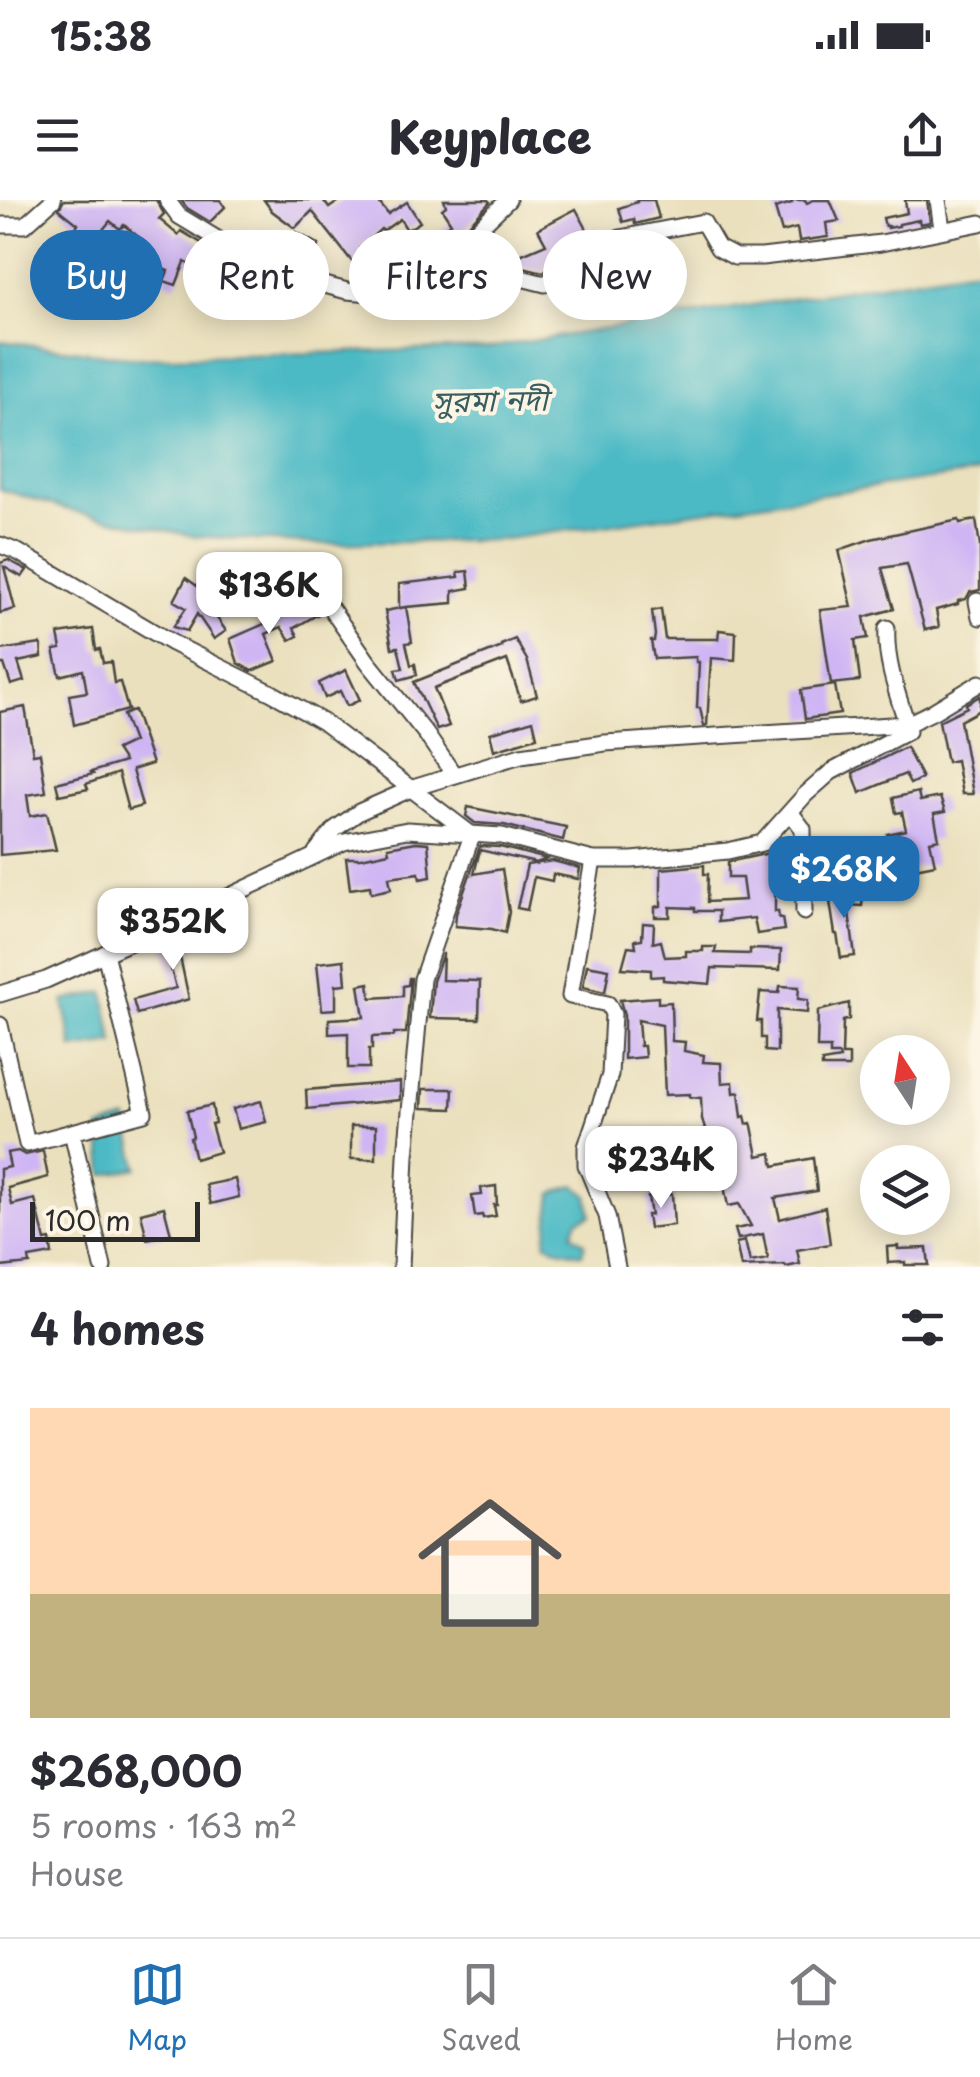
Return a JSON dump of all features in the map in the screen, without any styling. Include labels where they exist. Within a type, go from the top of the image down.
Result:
[{"type":"street","points":[[0,225],[25,224],[53,200]]},
{"type":"street","points":[[167,200],[179,216],[257,263],[349,291]]},
{"type":"street","points":[[477,230],[508,200]]},
{"type":"street","points":[[938,200],[942,229]]},
{"type":"street","points":[[523,279],[545,284],[620,238],[703,222],[718,248],[734,257],[881,243],[980,222]]},
{"type":"street","points":[[0,545],[172,643],[323,722],[472,835]]},
{"type":"street","points":[[318,590],[454,774]]},
{"type":"street","points":[[0,994],[46,980],[344,842],[407,830],[502,836],[593,860],[728,851],[762,843],[831,772],[908,732],[892,674],[887,628]]},
{"type":"street","points":[[314,855],[335,829],[359,812],[413,788],[522,755],[604,743],[907,724],[980,683]]},
{"type":"street","points":[[791,813],[803,829],[804,912]]},
{"type":"street","points":[[401,1267],[406,1156],[422,979],[472,835]]},
{"type":"street","points":[[593,860],[570,996],[608,1004],[613,1014],[610,1076],[586,1147],[586,1165],[608,1216],[617,1267]]},
{"type":"street","points":[[0,1025],[26,1144],[144,1113],[106,953]]},
{"type":"street","points":[[72,1132],[102,1267]]},
{"type":"water","name":"সুরমা নদী","points":[[980,268],[980,472],[498,540],[317,544],[194,536],[76,512],[0,489],[0,341],[135,358],[488,348],[660,320],[687,320],[687,316]]},
{"type":"water","points":[[104,992],[114,1043],[73,1049],[64,1001]]},
{"type":"water","points":[[127,1119],[138,1168],[104,1175],[100,1128]]},
{"type":"water","points":[[575,1185],[588,1196],[591,1215],[578,1220],[572,1234],[585,1243],[582,1254],[546,1243],[552,1194]]},
{"type":"building","points":[[64,200],[156,200],[164,214],[159,219],[178,235],[183,232],[183,267],[176,285],[164,281],[168,271],[163,269],[163,230],[130,230],[124,225],[120,229],[110,221],[103,230],[74,230],[78,224],[59,209]]},
{"type":"building","points":[[181,200],[220,200],[225,207],[210,222]]},
{"type":"building","points":[[264,200],[323,200],[329,208],[341,200],[377,200],[388,214],[407,202],[420,222],[407,230],[400,219],[384,230],[349,230],[349,258],[312,211],[295,228]]},
{"type":"building","points":[[444,200],[490,202],[463,230],[441,230],[451,223],[442,209],[446,206]]},
{"type":"building","points":[[637,200],[654,200],[659,218],[635,224],[634,219],[623,222],[619,208]]},
{"type":"building","points":[[791,200],[830,200],[839,221],[826,223],[828,237],[799,241],[797,228],[782,232],[775,208],[792,203]]},
{"type":"building","points":[[905,200],[927,200],[930,222],[885,226],[883,218],[907,213]]},
{"type":"building","points":[[576,209],[587,230],[543,230],[543,238],[538,229]]},
{"type":"building","points":[[543,245],[543,272],[523,267],[523,254]]},
{"type":"building","points":[[959,520],[976,520],[980,590],[970,592],[958,604],[936,610],[939,627],[925,630],[907,564],[882,568],[894,609],[864,617],[868,638],[855,640],[860,681],[831,684],[820,610],[852,607],[839,550]]},
{"type":"building","points":[[8,560],[27,570],[22,577],[4,567],[15,609],[0,613],[0,563]]},
{"type":"building","points":[[209,569],[220,577],[206,602],[226,631],[214,639],[197,614],[187,631],[173,627],[186,608],[174,601],[186,578],[197,586]]},
{"type":"building","points":[[468,571],[470,588],[453,591],[453,603],[399,608],[399,584],[459,577],[458,572]]},
{"type":"building","points":[[249,578],[250,607],[229,607],[229,579]]},
{"type":"building","points":[[310,599],[320,613],[294,628],[298,636],[290,640],[281,627],[266,634],[277,661],[252,671],[238,663],[230,639],[296,610],[294,607]]},
{"type":"building","points":[[406,607],[412,642],[406,643],[417,675],[399,680],[396,669],[403,668],[398,647],[392,648],[385,611]]},
{"type":"building","points":[[661,609],[665,639],[718,639],[719,630],[736,632],[735,660],[711,658],[707,725],[704,726],[697,708],[696,657],[654,659],[652,611]]},
{"type":"building","points":[[93,629],[96,650],[100,649],[103,663],[111,662],[114,683],[120,682],[128,710],[74,725],[69,695],[87,692],[83,670],[60,676],[54,650],[61,649],[58,634]]},
{"type":"building","points":[[515,639],[527,660],[537,696],[521,701],[507,660],[434,688],[449,726],[437,730],[414,682]]},
{"type":"building","points":[[41,644],[42,657],[18,662],[24,681],[11,685],[4,664],[0,664],[0,650]]},
{"type":"building","points":[[346,670],[360,700],[347,706],[340,691],[325,698],[319,683]]},
{"type":"building","points":[[835,685],[840,714],[805,719],[801,690]]},
{"type":"building","points":[[980,696],[980,710],[960,721],[973,794],[962,794],[956,760],[947,762],[939,721]]},
{"type":"building","points":[[25,707],[33,754],[40,753],[46,792],[27,795],[30,816],[47,813],[56,850],[0,855],[0,712]]},
{"type":"building","points":[[134,710],[152,764],[132,770],[142,806],[128,810],[118,773],[86,784],[88,789],[59,795],[56,783],[124,762],[116,750],[133,742],[123,715]]},
{"type":"building","points":[[533,720],[537,737],[494,750],[490,733]]},
{"type":"building","points":[[906,747],[922,778],[910,784],[905,774],[860,793],[853,773]]},
{"type":"building","points":[[918,792],[920,801],[940,797],[945,812],[934,814],[939,839],[930,841],[935,864],[910,869],[905,845],[890,848],[887,834],[906,830],[902,812],[896,813],[893,798]]},
{"type":"building","points":[[468,807],[566,827],[563,840],[504,825],[475,823],[466,816]]},
{"type":"building","points":[[428,843],[431,877],[420,879],[419,873],[389,877],[391,889],[371,893],[370,886],[350,889],[346,858],[389,852],[388,847]]},
{"type":"building","points":[[480,846],[547,859],[536,863],[480,850],[474,874],[502,869],[509,912],[505,933],[455,926]]},
{"type":"building","points":[[776,847],[780,865],[792,864],[792,880],[775,882],[775,912],[782,918],[784,930],[757,934],[754,918],[718,922],[718,911],[695,908],[670,907],[670,917],[655,917],[655,907],[661,906],[661,869],[704,865],[704,874],[708,874],[707,902],[745,900],[742,878],[728,878],[728,862],[765,854]]},
{"type":"building","points":[[553,861],[580,868],[578,879],[553,874],[552,881],[534,877],[527,910],[517,908],[527,865]]},
{"type":"building","points":[[829,895],[863,896],[862,906],[848,905],[855,956],[841,958]]},
{"type":"building","points":[[643,923],[654,924],[653,943],[661,941],[665,957],[686,956],[686,951],[703,951],[703,947],[716,947],[715,953],[781,950],[780,970],[712,968],[710,984],[663,980],[663,976],[651,977],[651,970],[622,968],[628,946],[636,947],[635,940],[642,939]]},
{"type":"building","points":[[198,924],[205,943],[179,952],[189,999],[137,1014],[133,1000],[176,988],[165,946],[182,941],[179,932]]},
{"type":"building","points":[[443,953],[442,980],[480,981],[479,1019],[430,1018],[433,981]]},
{"type":"building","points":[[344,960],[346,984],[336,985],[336,1009],[322,1010],[317,963]]},
{"type":"building","points":[[587,965],[609,969],[605,992],[583,987]]},
{"type":"building","points":[[409,978],[406,1033],[372,1037],[369,1068],[348,1068],[348,1033],[329,1034],[329,1019],[364,1017],[359,985],[369,983],[371,998],[403,996],[403,986],[408,985]]},
{"type":"building","points":[[780,986],[799,987],[798,999],[808,1000],[807,1013],[777,1010],[777,1052],[765,1051],[761,1021],[757,1021],[760,992],[779,993]]},
{"type":"building","points":[[658,997],[658,1003],[671,1002],[672,1041],[685,1042],[684,1051],[704,1055],[703,1062],[721,1063],[722,1083],[733,1082],[734,1093],[739,1092],[742,1117],[745,1116],[747,1124],[751,1123],[758,1156],[771,1153],[774,1166],[813,1158],[817,1191],[775,1198],[780,1219],[825,1207],[830,1244],[797,1250],[800,1264],[741,1267],[736,1243],[745,1241],[750,1262],[768,1259],[763,1234],[738,1239],[735,1229],[751,1226],[739,1204],[728,1206],[724,1186],[731,1185],[731,1179],[642,1176],[645,1157],[678,1157],[678,1167],[707,1165],[702,1144],[709,1143],[701,1098],[690,1094],[665,1095],[662,1025],[638,1020],[645,1057],[624,1059],[620,1000]]},
{"type":"building","points":[[849,1003],[849,1019],[843,1021],[842,1055],[849,1055],[849,1067],[822,1067],[822,1062],[840,1059],[839,1055],[830,1055],[830,1048],[817,1048],[818,1011]]},
{"type":"building","points":[[400,1082],[400,1100],[307,1109],[306,1090]]},
{"type":"building","points":[[423,1089],[453,1089],[452,1109],[422,1108]]},
{"type":"building","points":[[261,1101],[266,1122],[238,1129],[233,1109]]},
{"type":"building","points":[[212,1105],[215,1123],[211,1124],[219,1152],[195,1159],[187,1111]]},
{"type":"building","points":[[351,1126],[376,1126],[376,1159],[351,1159]]},
{"type":"building","points":[[18,1151],[25,1155],[43,1151],[48,1177],[8,1188],[12,1205],[35,1199],[52,1254],[29,1258],[30,1264],[0,1267],[0,1169],[10,1167],[7,1153]]},
{"type":"building","points":[[235,1179],[239,1197],[211,1204],[206,1185]]},
{"type":"building","points":[[496,1186],[496,1216],[475,1216],[472,1196],[482,1195],[481,1188]]},
{"type":"building","points":[[672,1194],[674,1225],[649,1228],[648,1197]]},
{"type":"building","points":[[164,1207],[171,1234],[147,1239],[141,1213]]},
{"type":"building","points":[[887,1247],[927,1248],[929,1265],[888,1263]]}]
